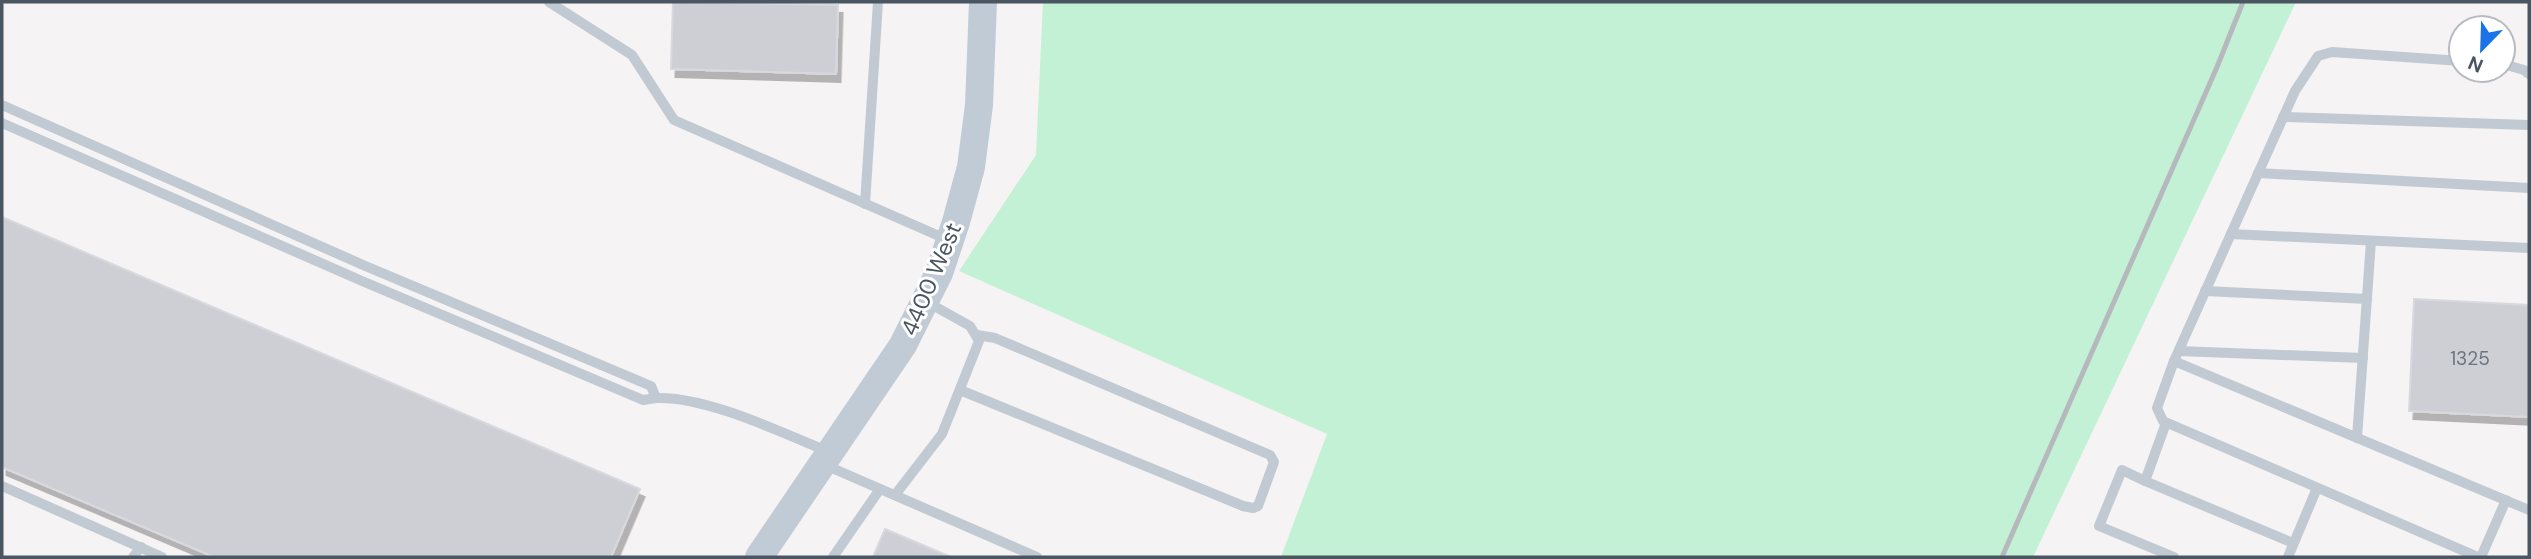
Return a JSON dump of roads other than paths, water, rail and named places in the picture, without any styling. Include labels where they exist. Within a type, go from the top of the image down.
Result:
[{"type":"street","name":"4400 West","points":[[759,557],[903,345],[926,302],[950,241],[971,167],[979,105],[983,2]]},
{"type":"lane","points":[[549,2],[632,55],[674,120],[950,241]]},
{"type":"lane","points":[[865,204],[878,2]]},
{"type":"lane","points":[[2447,60],[2332,52],[2318,55],[2295,91],[2283,117],[2174,362],[2157,408],[2166,423],[2479,557],[2506,500]]},
{"type":"lane","points":[[2,105],[363,265],[651,386],[656,398]]},
{"type":"lane","points":[[2283,117],[2529,125]]},
{"type":"lane","points":[[2,123],[362,281],[643,400],[675,397],[735,415],[827,458],[880,489],[1037,557]]},
{"type":"lane","points":[[2258,173],[2529,188]]},
{"type":"lane","points":[[2231,234],[2529,248]]},
{"type":"lane","points":[[2357,438],[2371,241]]},
{"type":"lane","points":[[2206,291],[2367,299]]},
{"type":"lane","points":[[895,495],[942,434],[979,341],[970,326],[926,302]]},
{"type":"lane","points":[[960,390],[1243,506],[1258,506],[1271,474],[1274,462],[1270,455],[995,338],[977,335]]},
{"type":"lane","points":[[2179,351],[2363,358]]},
{"type":"lane","points":[[2174,362],[2529,510]]},
{"type":"lane","points":[[2145,481],[2166,423]]},
{"type":"lane","points":[[2174,557],[2099,526],[2122,470],[2293,543]]},
{"type":"lane","points":[[2,486],[162,557]]},
{"type":"lane","points":[[2287,557],[2317,488]]},
{"type":"lane","points":[[833,557],[880,489]]},
{"type":"lane","points":[[134,557],[141,547]]},
{"type":"railway","points":[[2002,557],[2243,2]]}]
